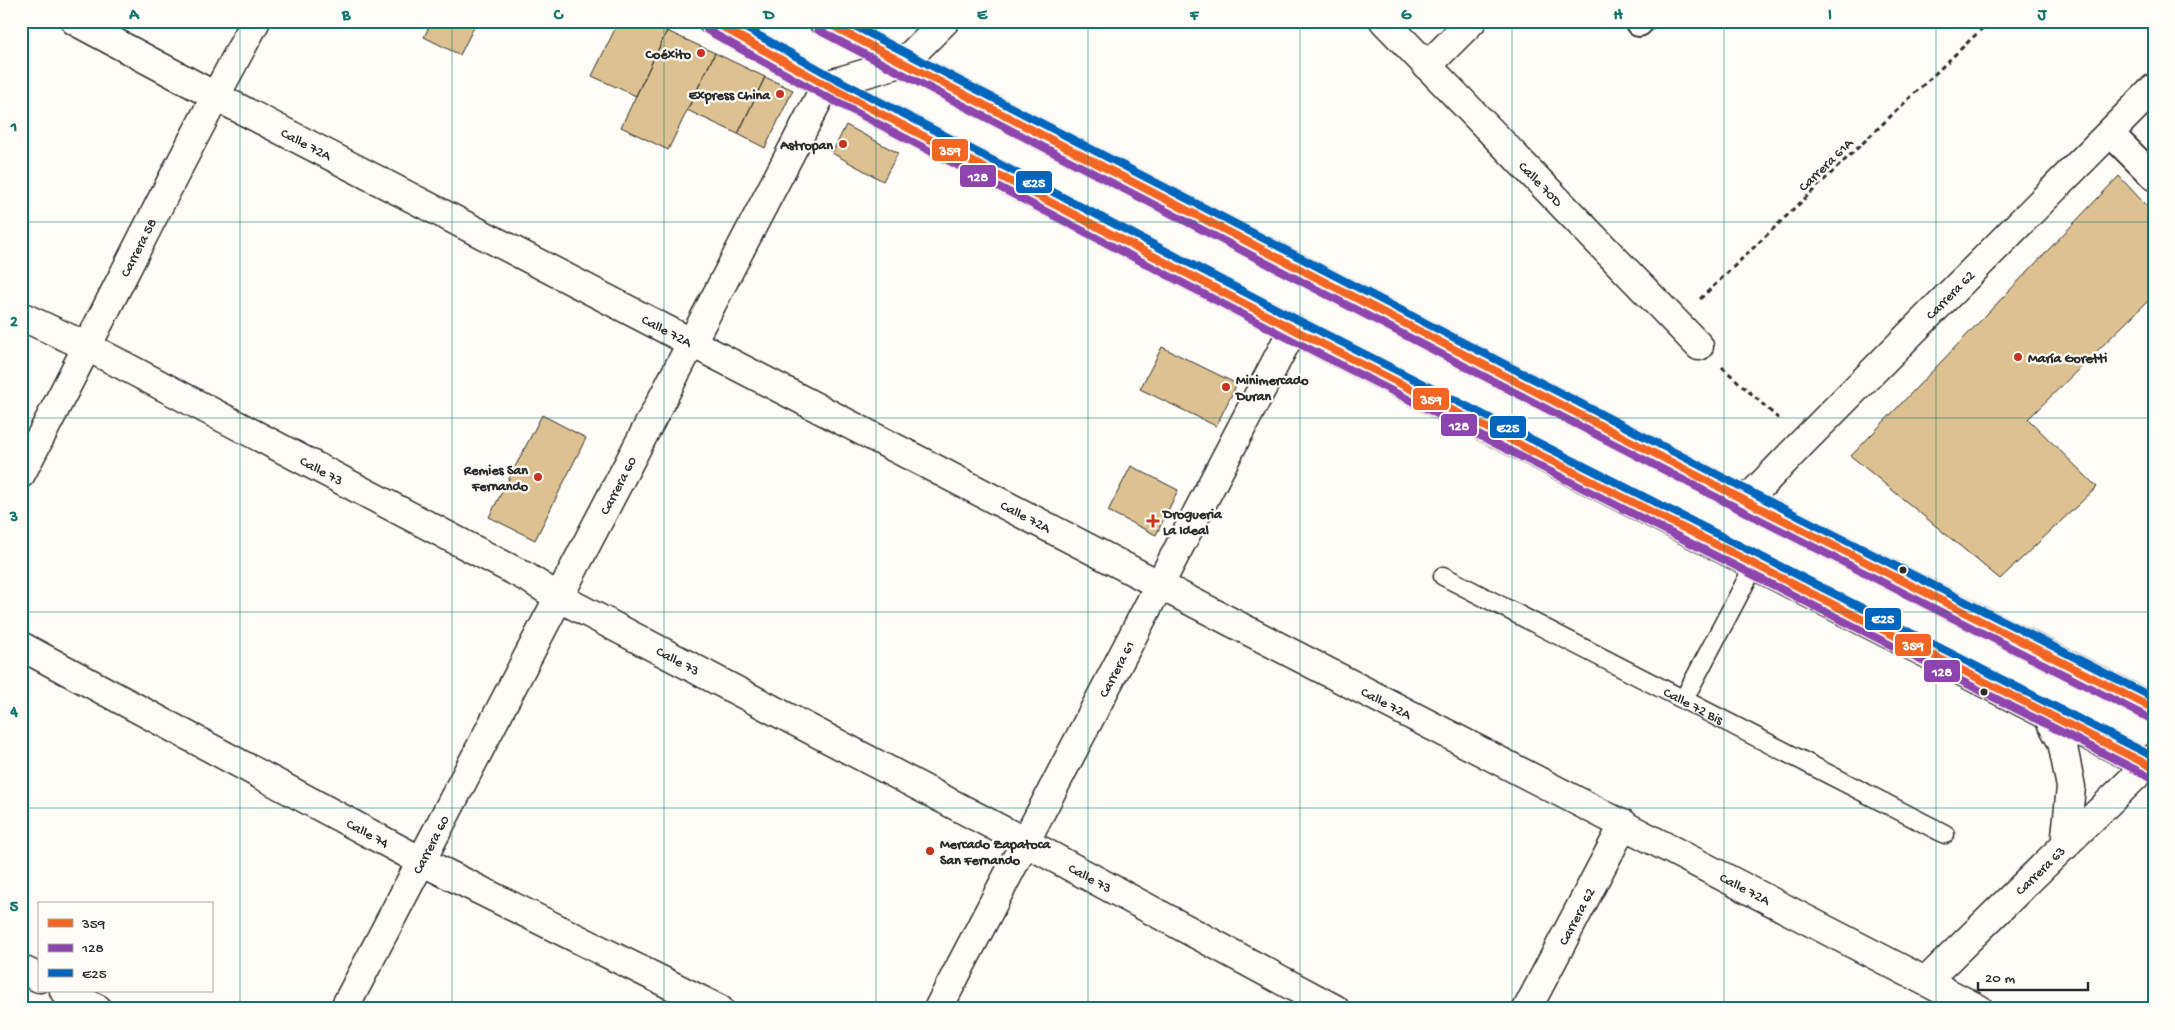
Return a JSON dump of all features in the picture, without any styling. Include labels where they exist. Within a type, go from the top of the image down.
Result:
[{"type":"street","name":"Calle 72A","points":[[75,21],[215,96],[1979,1009]]},
{"type":"street","name":"Carrera 58","points":[[21,474],[88,347],[215,96],[256,21]]},
{"type":"street","points":[[712,21],[826,85],[1293,329],[2047,715],[2152,764]]},
{"type":"street","points":[[824,21],[884,54],[904,62],[1746,501],[2154,709]]},
{"type":"street","points":[[826,85],[904,62],[945,21]]},
{"type":"street","name":"Calle 70D","points":[[1384,21],[1699,346]]},
{"type":"street","points":[[1428,66],[1472,21]]},
{"type":"street","name":"Carrera 60","points":[[344,1009],[826,85]]},
{"type":"street","name":"Carrera 62","points":[[1746,501],[2154,88]]},
{"type":"street","points":[[2110,133],[2154,177]]},
{"type":"street","name":"Calle 73","points":[[21,316],[88,347],[528,578],[558,597],[1025,842],[1335,1009]]},
{"type":"street","name":"Carrera 61","points":[[938,1009],[1293,329]]},
{"type":"street","name":"Calle 74","points":[[21,646],[421,861],[719,1009]]},
{"type":"street","points":[[2047,715],[2062,742],[2071,787],[2065,846]]},
{"type":"street","name":"Carrera 63","points":[[1926,981],[2152,764]]},
{"type":"street","name":"Carrera 62","points":[[1527,1009],[1624,824]]},
{"type":"street","points":[[21,969],[38,978]]},
{"type":"street","points":[[66,992],[98,1009]]},
{"type":"lane","points":[[1684,699],[1754,566]]},
{"type":"lane","name":"Calle 72 Bis","points":[[1443,576],[1946,834]]},
{"type":"path","name":"Carrera 61A","points":[[1676,322],[1990,21]]},
{"type":"path","points":[[1699,346],[1803,442]]},
{"type":"building","points":[[432,21],[477,21],[460,55],[424,37]]},
{"type":"building","points":[[619,21],[647,21],[667,31],[636,96],[592,76]]},
{"type":"building","points":[[667,31],[715,53],[668,150],[621,127]]},
{"type":"building","points":[[715,53],[765,77],[738,134],[687,110]]},
{"type":"building","points":[[765,77],[793,90],[765,148],[738,134]]},
{"type":"building","points":[[846,125],[898,153],[883,181],[832,153]]},
{"type":"building","name":"María Goretti","points":[[2119,176],[2154,214],[2154,295],[2028,419],[2097,487],[2000,579],[1851,456]]},
{"type":"building","points":[[1162,347],[1237,384],[1216,426],[1140,389]]},
{"type":"building","name":"Remies San Fernando","points":[[542,415],[586,438],[535,540],[489,517]]},
{"type":"building","points":[[1131,466],[1178,490],[1156,535],[1108,511]]},
{"type":"transit line","name":"359","points":[[712,21],[826,85],[1293,329],[2154,768]]},
{"type":"transit line","name":"E25","points":[[733,21],[831,76],[1298,320],[2154,757]]},
{"type":"transit line","name":"359","points":[[823,21],[1746,501],[2154,709]]},
{"type":"transit line","name":"E25","points":[[845,21],[1751,492],[2154,698]]},
{"type":"transit line","name":"128","points":[[707,30],[821,94],[1288,338],[2150,777]]},
{"type":"transit line","name":"128","points":[[818,30],[1741,510],[2149,718]]},
{"type":"place","name":"Coéxito","points":[[701,53]]},
{"type":"place","name":"Express China","points":[[780,94]]},
{"type":"place","name":"Astropan","points":[[843,144]]},
{"type":"place","name":"María Goretti","points":[[2018,357]]},
{"type":"place","name":"Minimercado Duran","points":[[1226,387]]},
{"type":"place","name":"Remies San Fernando","points":[[538,477]]},
{"type":"place","name":"Drogueria La Ideal","points":[[1153,521]]},
{"type":"place","name":"Mercado Zapatoca San Fernando","points":[[930,851]]}]
